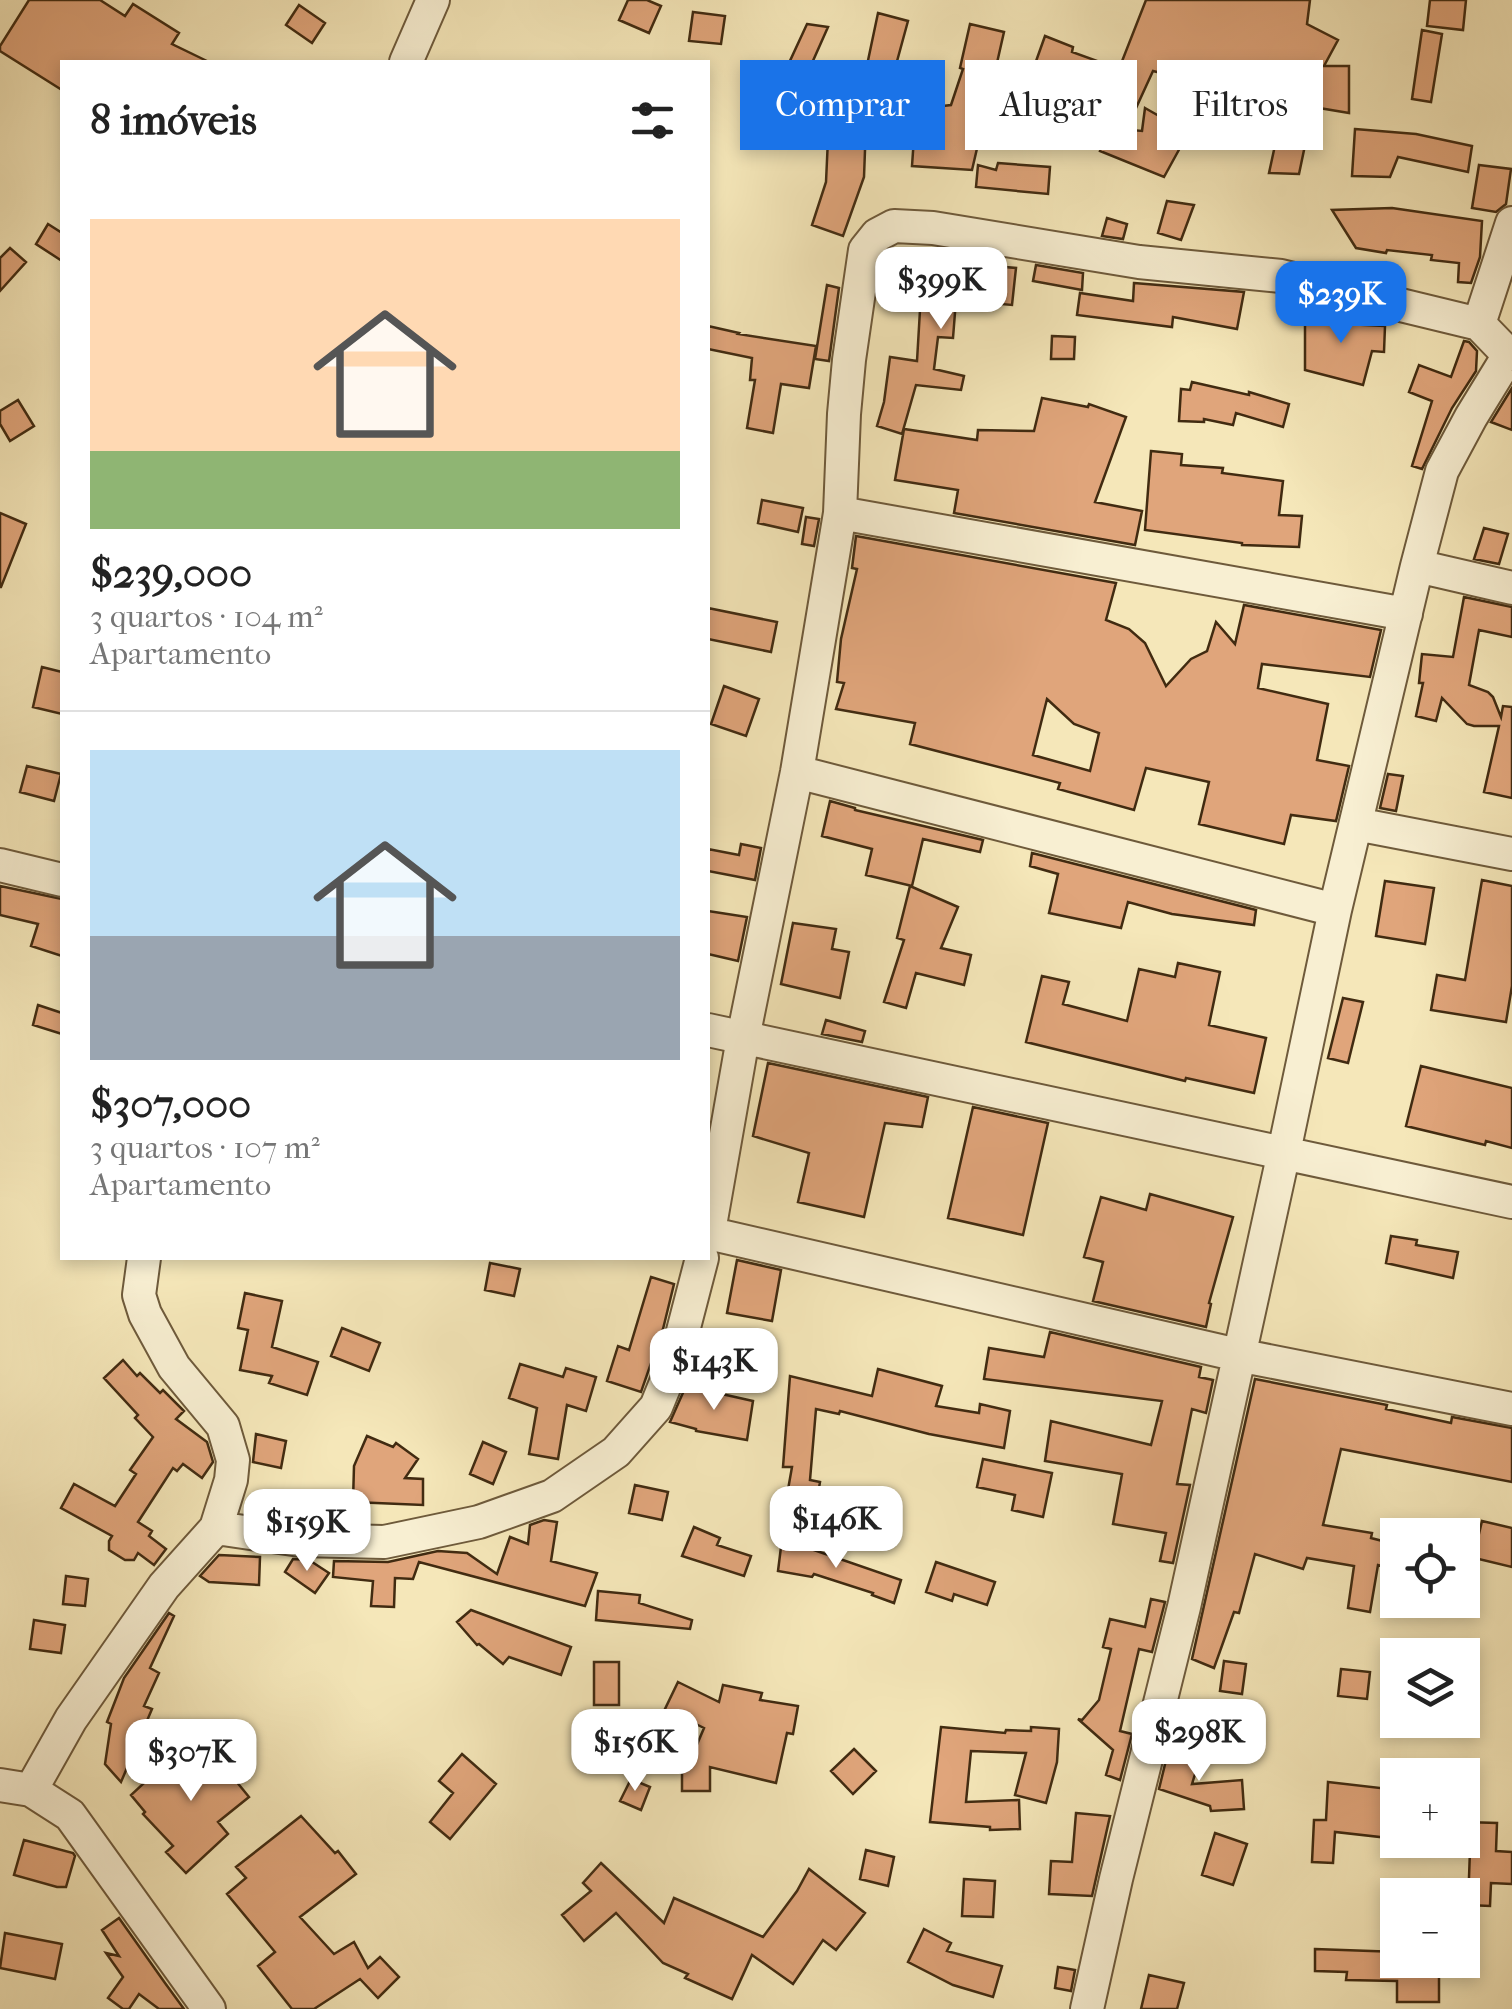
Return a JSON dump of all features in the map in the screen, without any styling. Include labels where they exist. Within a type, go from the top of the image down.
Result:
[{"type":"street","points":[[407,60],[433,0]]},
{"type":"street","points":[[1479,324],[1512,223]]},
{"type":"street","points":[[710,1223],[797,772],[840,513],[847,378],[865,250],[877,236],[894,226],[933,228],[1139,262],[1281,276],[1479,324],[1510,355],[1442,471],[1417,566],[1335,910],[1184,1606],[1088,2009]]},
{"type":"street","points":[[840,513],[1406,614]]},
{"type":"street","points":[[1417,566],[1512,588]]},
{"type":"street","points":[[797,772],[1335,910]]},
{"type":"street","points":[[1356,824],[1512,854]]},
{"type":"street","points":[[0,865],[60,880]]},
{"type":"street","points":[[710,1030],[1512,1202]]},
{"type":"street","points":[[710,1234],[1238,1355],[1512,1409]]},
{"type":"street","points":[[144,1260],[139,1295],[145,1314],[174,1366],[223,1426],[234,1460],[230,1480],[216,1528],[164,1586],[71,1720],[16,1787],[70,1816],[209,2009]]},
{"type":"street","points":[[216,1528],[300,1540],[384,1542],[478,1522],[552,1496],[616,1452],[656,1406],[676,1358],[701,1260]]},
{"type":"building","points":[[29,0],[100,0],[125,16],[133,4],[179,33],[172,44],[205,60],[60,60],[60,89],[0,51]]},
{"type":"building","points":[[628,0],[647,0],[661,6],[649,33],[619,20]]},
{"type":"building","points":[[1146,0],[1310,0],[1307,24],[1338,40],[1324,66],[1349,66],[1349,113],[1323,109],[1323,60],[1157,60],[1157,72],[1153,71],[1137,106],[1137,60],[1123,60]]},
{"type":"building","points":[[1430,0],[1466,0],[1463,30],[1427,26]]},
{"type":"building","points":[[299,5],[325,23],[312,43],[286,25]]},
{"type":"building","points":[[693,12],[725,16],[721,44],[689,41]]},
{"type":"building","points":[[878,13],[908,21],[897,60],[868,60]]},
{"type":"building","points":[[807,24],[828,27],[813,60],[790,60]]},
{"type":"building","points":[[970,24],[1004,32],[998,60],[965,60],[965,150],[977,150],[972,170],[912,166],[913,150],[945,150],[945,106],[951,105],[963,69],[960,68]]},
{"type":"building","points":[[1422,30],[1442,34],[1431,102],[1412,99]]},
{"type":"building","points":[[1045,36],[1073,47],[1072,52],[1094,60],[1036,60]]},
{"type":"building","points":[[1145,108],[1157,115],[1157,150],[1179,150],[1164,177],[1100,151],[1137,150],[1137,131],[1142,131]]},
{"type":"building","points":[[1355,129],[1416,134],[1472,146],[1468,172],[1398,157],[1390,177],[1352,176]]},
{"type":"building","points":[[827,150],[865,150],[864,177],[843,236],[812,225],[826,182]]},
{"type":"building","points":[[1274,150],[1304,150],[1299,174],[1269,173]]},
{"type":"building","points":[[998,163],[1050,167],[1048,194],[976,187],[978,165],[996,170]]},
{"type":"building","points":[[1479,165],[1511,169],[1506,204],[1496,212],[1472,208]]},
{"type":"building","points":[[1167,201],[1194,205],[1181,240],[1158,233]]},
{"type":"building","points":[[1392,208],[1482,221],[1480,257],[1471,283],[1458,282],[1459,263],[1431,260],[1432,255],[1356,248],[1332,210]]},
{"type":"building","points":[[1107,218],[1127,224],[1123,239],[1102,236]]},
{"type":"building","points":[[48,224],[60,232],[60,260],[36,244]]},
{"type":"building","points":[[10,248],[26,262],[0,291],[0,258]]},
{"type":"building","points":[[939,249],[959,253],[957,263],[1016,268],[1012,305],[956,300],[953,338],[938,337],[934,369],[964,376],[961,390],[916,385],[902,434],[877,426],[890,357],[917,361],[920,310],[931,311]]},
{"type":"building","points":[[1036,265],[1083,273],[1082,290],[1033,281]]},
{"type":"building","points":[[1134,283],[1244,292],[1237,329],[1173,317],[1172,327],[1077,315],[1080,293],[1133,301]]},
{"type":"building","points":[[827,285],[839,288],[829,361],[815,359]]},
{"type":"building","points":[[1322,307],[1349,313],[1347,324],[1385,326],[1384,352],[1372,351],[1363,385],[1305,370],[1305,319],[1320,321]]},
{"type":"building","points":[[710,326],[816,346],[809,388],[781,384],[773,433],[747,428],[755,380],[750,380],[752,358],[710,349]]},
{"type":"building","points":[[1052,336],[1075,337],[1074,359],[1051,359]]},
{"type":"building","points":[[1464,341],[1477,351],[1476,371],[1452,408],[1422,469],[1412,466],[1432,401],[1409,392],[1419,365],[1451,377]]},
{"type":"building","points":[[1192,382],[1289,404],[1283,427],[1236,413],[1233,425],[1204,419],[1179,421],[1181,389],[1190,390]]},
{"type":"building","points":[[1512,388],[1512,430],[1491,422]]},
{"type":"building","points":[[1042,398],[1088,407],[1089,404],[1126,417],[1095,502],[1142,511],[1135,545],[954,513],[958,490],[895,480],[904,429],[977,440],[978,430],[1034,431]]},
{"type":"building","points":[[18,400],[34,426],[10,441],[0,424],[0,411]]},
{"type":"building","points":[[1151,451],[1182,454],[1181,465],[1223,468],[1222,473],[1283,481],[1279,515],[1302,516],[1299,547],[1242,545],[1145,530]]},
{"type":"building","points":[[762,500],[803,508],[798,532],[758,523]]},
{"type":"building","points":[[0,513],[26,524],[1,587],[0,587]]},
{"type":"building","points":[[806,517],[819,519],[814,546],[802,544]]},
{"type":"building","points":[[1484,528],[1508,534],[1499,564],[1474,559]]},
{"type":"building","points":[[856,536],[1116,583],[1106,620],[1129,629],[1145,643],[1166,686],[1191,659],[1207,651],[1216,622],[1235,644],[1244,605],[1381,630],[1370,677],[1262,664],[1258,688],[1328,704],[1317,760],[1349,766],[1336,821],[1291,815],[1284,844],[1199,824],[1209,782],[1146,768],[1134,810],[1058,789],[1060,783],[910,744],[915,723],[836,709],[844,683],[837,682],[841,639],[857,569],[852,568]],"holes":[[[1047,699],[1074,724],[1099,733],[1090,771],[1033,755]]]},
{"type":"building","points":[[1464,597],[1512,607],[1512,637],[1479,630],[1469,685],[1493,697],[1501,717],[1503,706],[1512,707],[1512,798],[1484,792],[1499,726],[1467,724],[1442,698],[1436,721],[1416,716],[1423,683],[1419,683],[1422,654],[1453,657]]},
{"type":"building","points":[[710,608],[777,622],[771,652],[710,639]]},
{"type":"building","points":[[42,667],[60,672],[60,714],[33,707]]},
{"type":"building","points":[[724,686],[759,699],[746,736],[711,724]]},
{"type":"building","points":[[27,766],[60,774],[54,801],[20,792]]},
{"type":"building","points":[[1388,774],[1403,776],[1396,811],[1380,808]]},
{"type":"building","points":[[830,801],[983,840],[980,852],[923,839],[912,886],[866,875],[872,849],[822,836]]},
{"type":"building","points":[[741,844],[761,848],[755,880],[710,871],[710,849],[739,855]]},
{"type":"building","points":[[1032,853],[1256,910],[1254,925],[1172,914],[1128,902],[1121,928],[1049,913],[1058,874],[1030,866]]},
{"type":"building","points":[[1482,880],[1512,886],[1512,986],[1506,1022],[1431,1010],[1437,975],[1465,980]]},
{"type":"building","points":[[1385,881],[1434,888],[1425,944],[1376,936]]},
{"type":"building","points":[[0,886],[60,899],[60,955],[31,946],[38,924],[0,915]]},
{"type":"building","points":[[910,886],[958,907],[941,948],[971,955],[964,985],[916,973],[906,1008],[884,1002],[904,940],[897,938]]},
{"type":"building","points":[[710,911],[747,917],[738,961],[710,954]]},
{"type":"building","points":[[793,923],[836,929],[832,949],[849,952],[840,998],[781,984]]},
{"type":"building","points":[[1178,963],[1220,972],[1209,1025],[1266,1038],[1254,1093],[1186,1078],[1185,1081],[1026,1042],[1042,976],[1069,982],[1063,1004],[1127,1021],[1139,969],[1175,977]]},
{"type":"building","points":[[1343,998],[1363,1002],[1348,1063],[1328,1058]]},
{"type":"building","points":[[38,1005],[60,1012],[60,1033],[33,1025]]},
{"type":"building","points":[[826,1020],[865,1031],[862,1042],[822,1034]]},
{"type":"building","points":[[768,1063],[928,1097],[922,1127],[885,1123],[864,1217],[798,1202],[809,1153],[753,1136]]},
{"type":"building","points":[[1421,1066],[1512,1088],[1512,1148],[1406,1126]]},
{"type":"building","points":[[973,1107],[1048,1123],[1023,1235],[948,1218]]},
{"type":"building","points":[[1150,1194],[1233,1217],[1206,1327],[1093,1301],[1103,1262],[1084,1257],[1101,1197],[1146,1210]]},
{"type":"building","points":[[1391,1236],[1458,1252],[1453,1278],[1386,1263]]},
{"type":"building","points":[[737,1260],[781,1270],[772,1321],[727,1313]]},
{"type":"building","points":[[490,1263],[520,1269],[514,1296],[485,1290]]},
{"type":"building","points":[[651,1277],[674,1284],[641,1392],[607,1381],[618,1346],[629,1350]]},
{"type":"building","points":[[245,1293],[282,1301],[272,1347],[318,1362],[307,1395],[269,1383],[272,1376],[240,1370],[248,1330],[238,1328]]},
{"type":"building","points":[[342,1328],[380,1343],[369,1371],[331,1356]]},
{"type":"building","points":[[1050,1332],[1201,1367],[1199,1377],[1213,1380],[1206,1413],[1192,1409],[1177,1484],[1190,1485],[1173,1563],[1160,1561],[1166,1533],[1113,1524],[1122,1474],[1045,1461],[1051,1421],[1151,1445],[1162,1401],[984,1379],[989,1348],[1044,1357]]},
{"type":"building","points":[[123,1360],[137,1376],[140,1373],[160,1393],[163,1390],[184,1411],[176,1419],[207,1442],[213,1462],[202,1478],[183,1464],[177,1471],[173,1468],[138,1522],[152,1531],[149,1536],[166,1549],[154,1565],[138,1553],[134,1560],[125,1560],[109,1550],[112,1536],[61,1508],[74,1484],[115,1506],[136,1474],[130,1470],[153,1437],[104,1378]]},
{"type":"building","points":[[520,1364],[563,1377],[566,1368],[596,1377],[586,1411],[567,1405],[558,1459],[529,1454],[537,1408],[509,1398]]},
{"type":"building","points":[[878,1369],[942,1386],[936,1406],[979,1413],[980,1404],[1010,1411],[1004,1448],[816,1409],[810,1480],[820,1482],[816,1506],[786,1501],[792,1467],[783,1467],[790,1376],[872,1396]]},
{"type":"building","points":[[1255,1379],[1387,1405],[1386,1409],[1451,1423],[1452,1417],[1512,1428],[1512,1482],[1341,1449],[1323,1525],[1372,1533],[1371,1538],[1380,1540],[1380,1566],[1370,1612],[1348,1608],[1354,1566],[1307,1558],[1303,1569],[1255,1554],[1239,1613],[1234,1612],[1214,1668],[1192,1659]]},
{"type":"building","points":[[686,1386],[753,1401],[747,1440],[670,1422]]},
{"type":"building","points":[[256,1434],[286,1441],[281,1468],[253,1462]]},
{"type":"building","points":[[367,1436],[393,1447],[396,1443],[418,1459],[405,1478],[423,1479],[423,1505],[353,1502],[354,1466]]},
{"type":"building","points":[[483,1442],[506,1452],[493,1484],[470,1474]]},
{"type":"building","points":[[983,1459],[1052,1473],[1043,1517],[1012,1510],[1015,1495],[977,1487]]},
{"type":"building","points":[[635,1485],[668,1492],[662,1520],[629,1513]]},
{"type":"building","points":[[544,1520],[557,1522],[551,1561],[597,1573],[585,1606],[419,1562],[413,1579],[395,1578],[394,1607],[371,1606],[373,1581],[333,1577],[334,1561],[388,1562],[438,1551],[467,1553],[497,1574],[510,1537],[528,1544],[530,1525]]},
{"type":"building","points":[[1482,1521],[1512,1528],[1512,1567],[1480,1559]]},
{"type":"building","points":[[694,1527],[720,1538],[717,1545],[751,1556],[744,1576],[682,1556]]},
{"type":"building","points":[[782,1539],[901,1580],[894,1603],[814,1574],[812,1577],[778,1571]]},
{"type":"building","points":[[219,1555],[260,1557],[259,1585],[209,1582],[200,1576]]},
{"type":"building","points":[[293,1559],[309,1560],[329,1573],[315,1593],[285,1572]]},
{"type":"building","points":[[936,1562],[995,1582],[987,1605],[954,1594],[952,1601],[926,1592]]},
{"type":"building","points":[[66,1576],[88,1579],[85,1606],[63,1604]]},
{"type":"building","points":[[598,1591],[640,1595],[639,1603],[692,1620],[690,1629],[596,1620]]},
{"type":"building","points":[[1151,1599],[1165,1602],[1152,1652],[1139,1649],[1120,1731],[1132,1734],[1120,1780],[1106,1775],[1113,1750],[1078,1719],[1082,1720],[1099,1700],[1111,1649],[1103,1647],[1110,1619],[1145,1627]]},
{"type":"building","points":[[471,1610],[571,1647],[561,1675],[509,1657],[503,1664],[477,1645],[457,1622]]},
{"type":"building","points":[[169,1613],[174,1616],[150,1668],[159,1673],[144,1706],[152,1709],[121,1782],[105,1764],[111,1724],[107,1722],[124,1678]]},
{"type":"building","points":[[34,1620],[65,1625],[61,1653],[30,1649]]},
{"type":"building","points":[[1224,1661],[1246,1664],[1242,1694],[1220,1691]]},
{"type":"building","points":[[594,1662],[619,1662],[619,1705],[594,1705]]},
{"type":"building","points":[[1341,1669],[1370,1672],[1367,1699],[1338,1696]]},
{"type":"building","points":[[678,1682],[719,1702],[723,1685],[762,1693],[760,1700],[798,1706],[793,1734],[787,1733],[776,1783],[710,1767],[710,1791],[682,1791],[682,1761],[690,1761],[704,1728],[665,1709]]},
{"type":"building","points":[[941,1727],[1005,1733],[1031,1731],[1031,1727],[1059,1729],[1057,1762],[1046,1803],[1015,1795],[1026,1753],[971,1751],[966,1802],[1019,1800],[1020,1829],[990,1830],[930,1822]]},
{"type":"building","points":[[212,1741],[231,1766],[227,1770],[249,1797],[218,1822],[228,1834],[186,1873],[166,1852],[173,1846],[131,1795],[171,1758],[180,1767]]},
{"type":"building","points":[[1169,1748],[1200,1758],[1192,1784],[1242,1780],[1244,1809],[1211,1811],[1210,1806],[1159,1789]]},
{"type":"building","points":[[854,1749],[876,1771],[853,1794],[831,1771]]},
{"type":"building","points":[[462,1754],[496,1784],[450,1839],[430,1822],[453,1793],[439,1781]]},
{"type":"building","points":[[631,1779],[650,1787],[641,1810],[620,1801]]},
{"type":"building","points":[[1328,1782],[1380,1788],[1380,1837],[1335,1832],[1333,1863],[1312,1862],[1314,1820],[1326,1820]]},
{"type":"building","points":[[1076,1813],[1110,1816],[1092,1896],[1049,1894],[1051,1861],[1072,1862]]},
{"type":"building","points":[[301,1816],[356,1874],[300,1917],[334,1954],[354,1942],[368,1968],[380,1957],[399,1977],[378,1998],[360,1979],[314,2009],[292,2009],[258,1966],[275,1952],[227,1894],[246,1878],[236,1867]]},
{"type":"building","points":[[1480,1822],[1497,1823],[1496,1851],[1512,1852],[1512,1884],[1491,1883],[1490,1906],[1480,1906],[1480,1878],[1469,1878],[1470,1858],[1480,1858]]},
{"type":"building","points":[[1215,1833],[1247,1844],[1233,1885],[1202,1875]]},
{"type":"building","points":[[24,1840],[73,1853],[66,1887],[14,1875]]},
{"type":"building","points":[[866,1850],[894,1857],[888,1886],[860,1879]]},
{"type":"building","points":[[601,1863],[664,1923],[674,1898],[763,1937],[809,1869],[865,1913],[836,1950],[823,1940],[793,1984],[752,1955],[732,1999],[685,1978],[688,1974],[663,1963],[616,1913],[584,1941],[562,1915],[591,1891],[583,1883]]},
{"type":"building","points":[[964,1879],[995,1881],[993,1917],[962,1916]]},
{"type":"building","points":[[119,1918],[184,2009],[159,2009],[139,1994],[129,2009],[123,2009],[108,1998],[123,1977],[106,1953],[119,1956],[102,1930]]},
{"type":"building","points":[[924,1929],[951,1943],[947,1951],[1002,1966],[993,1997],[953,1985],[908,1962]]},
{"type":"building","points":[[5,1933],[62,1944],[55,1979],[0,1968]]},
{"type":"building","points":[[1315,1949],[1380,1951],[1380,1978],[1439,1978],[1439,2002],[1397,2002],[1397,1981],[1346,1980],[1347,1972],[1315,1971]]},
{"type":"building","points":[[1058,1967],[1075,1970],[1071,1991],[1055,1988]]},
{"type":"building","points":[[1149,1975],[1184,1983],[1177,2009],[1141,2009]]}]
